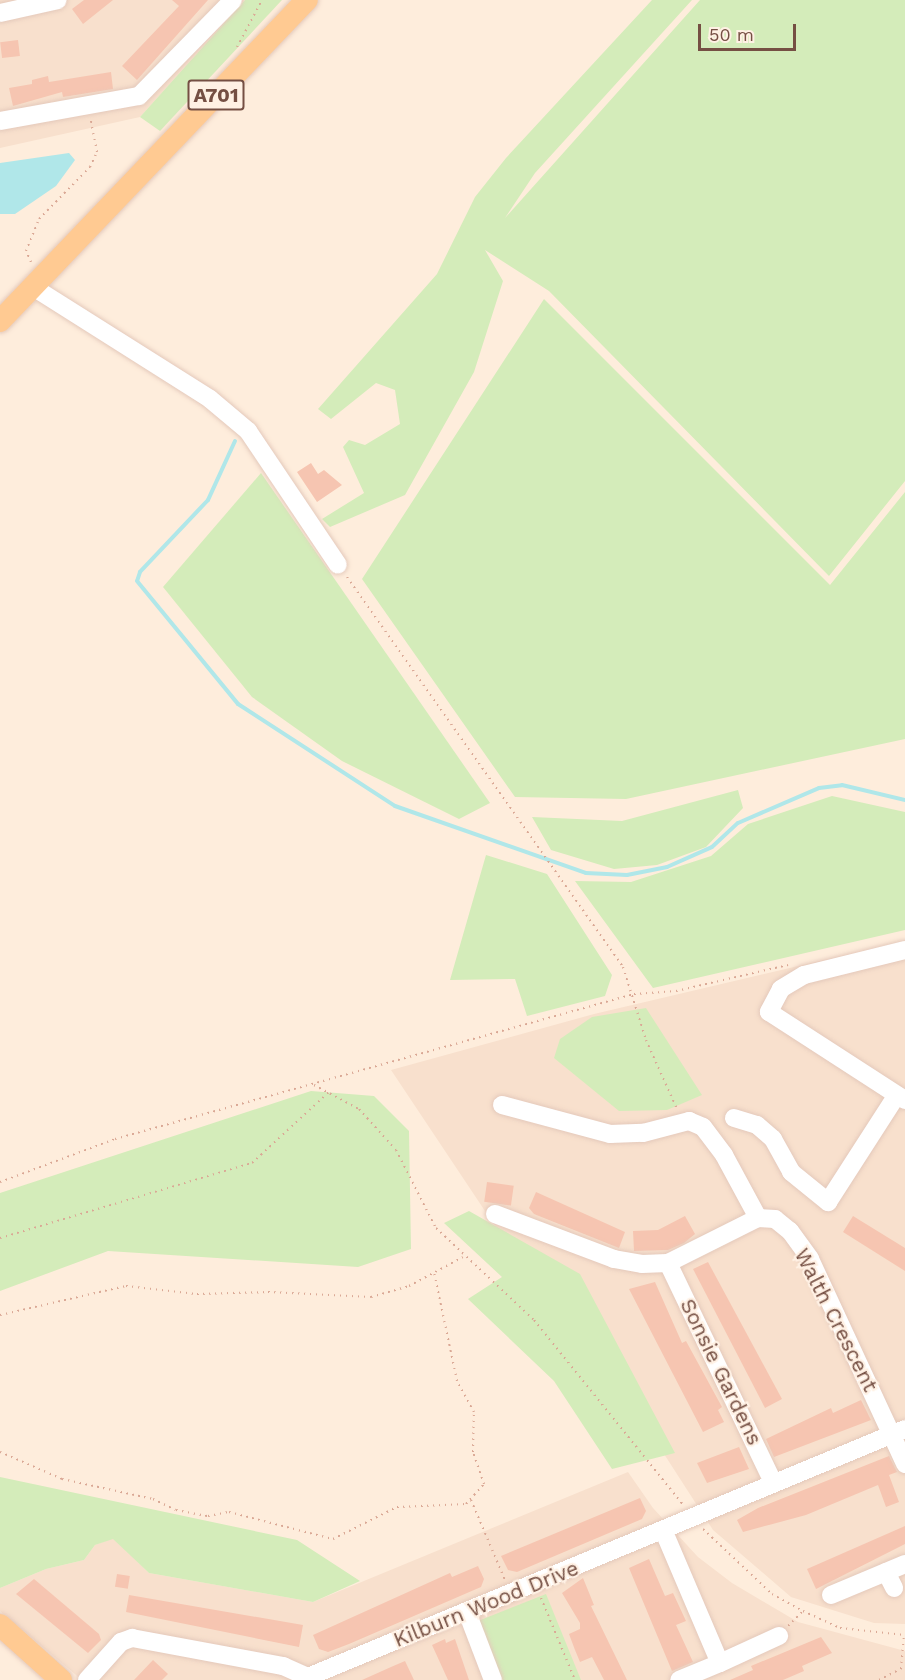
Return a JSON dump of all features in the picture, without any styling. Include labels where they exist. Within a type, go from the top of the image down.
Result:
[{"type":"main road","name":"A701","points":[[0,321],[307,0]]},
{"type":"main road","points":[[0,1625],[61,1680]]},
{"type":"street","points":[[0,13],[58,0]]},
{"type":"street","points":[[0,121],[139,96],[233,0]]},
{"type":"street","points":[[36,284],[210,399],[248,431],[338,565]]},
{"type":"street","points":[[734,1118],[757,1125],[773,1139],[791,1172],[828,1202],[901,1097],[770,1012],[781,989],[804,975],[905,950]]},
{"type":"street","points":[[495,1214],[614,1259],[668,1263],[758,1218],[703,1127],[683,1122],[643,1133],[610,1134],[502,1106]]},
{"type":"street","name":"Walth Crescent","points":[[758,1218],[775,1219],[790,1230],[810,1259],[899,1431],[905,1464]]},
{"type":"street","name":"Sonsie Gardens","points":[[668,1263],[773,1482]]},
{"type":"street","name":"Kilburn Wood Drive","points":[[87,1680],[121,1642],[132,1638],[283,1666],[309,1678],[664,1532],[773,1482],[899,1431]]},
{"type":"street","points":[[664,1532],[720,1663]]},
{"type":"street","points":[[831,1595],[890,1580],[905,1564]]},
{"type":"street","points":[[467,1612],[493,1680]]},
{"type":"street","points":[[679,1680],[779,1636]]},
{"type":"path","points":[[251,59],[236,46],[262,0]]},
{"type":"path","points":[[36,284],[26,251],[39,219],[90,167],[97,152],[88,105]]},
{"type":"path","points":[[338,565],[623,967],[634,994],[645,1040],[683,1122]]},
{"type":"path","points":[[0,1182],[115,1139],[634,994],[676,992],[791,965]]},
{"type":"path","points":[[312,1084],[359,1109],[396,1150],[436,1228],[463,1257],[534,1320],[694,1518],[736,1564],[772,1594],[840,1628],[904,1635],[901,1669],[879,1680]]},
{"type":"path","points":[[0,1238],[252,1163],[329,1092]]},
{"type":"path","points":[[0,1315],[126,1286],[197,1294],[268,1292],[371,1297],[409,1286],[463,1257]]},
{"type":"path","points":[[0,1452],[62,1479],[153,1499],[176,1510],[208,1516],[229,1512],[333,1539],[397,1507],[466,1504],[484,1484],[473,1452],[474,1412],[457,1381],[434,1272]]},
{"type":"path","points":[[470,1499],[511,1594]]},
{"type":"path","points":[[536,1584],[575,1680]]},
{"type":"path","points":[[779,1636],[803,1611]]},
{"type":"shaded area","points":[[0,0],[245,0],[140,117],[0,148]]},
{"type":"shaded area","points":[[905,941],[905,1624],[874,1623],[791,1597],[713,1530],[655,1440],[527,1274],[391,1070],[594,1014]]},
{"type":"shaded area","points":[[628,1472],[653,1508],[698,1557],[732,1583],[798,1622],[905,1651],[905,1680],[82,1680],[0,1611],[0,1588],[46,1569],[84,1560],[95,1545],[113,1538],[149,1573],[313,1602]]},
{"type":"green space","points":[[245,0],[282,0],[160,131],[140,117]]},
{"type":"green space","points":[[652,0],[692,0],[535,173],[505,218],[700,0],[905,0],[905,481],[829,576],[549,291],[485,250],[503,281],[474,372],[405,495],[330,527],[322,519],[364,493],[343,447],[349,440],[365,445],[400,424],[395,390],[376,383],[331,419],[318,409],[437,274],[475,197],[506,158]]},
{"type":"green space","points":[[544,299],[830,585],[905,492],[905,739],[626,799],[515,797],[362,579]]},
{"type":"green space","points":[[261,473],[490,803],[459,819],[342,761],[252,697],[163,587]]},
{"type":"green space","points":[[738,790],[743,808],[706,847],[657,865],[614,869],[551,850],[532,817],[622,821]]},
{"type":"green space","points":[[832,796],[905,812],[905,930],[653,988],[575,881],[631,882],[711,856],[748,824]]},
{"type":"green space","points":[[486,855],[547,874],[612,975],[605,996],[527,1016],[515,979],[450,980]]},
{"type":"green space","points":[[646,1008],[702,1095],[667,1110],[619,1111],[554,1058],[560,1039],[592,1017]]},
{"type":"green space","points":[[311,1091],[374,1096],[409,1131],[411,1249],[358,1267],[108,1251],[0,1291],[0,1193]]},
{"type":"green space","points":[[469,1211],[580,1274],[675,1453],[612,1469],[554,1381],[468,1299],[502,1277],[444,1223]]},
{"type":"green space","points":[[0,1477],[297,1540],[360,1581],[313,1602],[149,1573],[113,1539],[95,1545],[84,1560],[46,1569],[0,1588]]},
{"type":"green space","points":[[546,1594],[581,1680],[502,1680],[478,1621]]},
{"type":"water","points":[[69,153],[75,160],[56,186],[15,214],[0,214],[0,163]]},
{"type":"building","points":[[84,0],[113,0],[83,24],[72,9]]},
{"type":"building","points":[[172,0],[208,0],[137,80],[122,66],[179,6]]},
{"type":"building","points":[[18,40],[20,56],[2,58],[0,42]]},
{"type":"building","points":[[111,72],[113,89],[63,97],[62,92],[13,106],[9,88],[32,84],[32,80],[48,76],[49,82]]},
{"type":"building","points":[[311,463],[318,474],[324,470],[342,485],[317,502],[297,472]]},
{"type":"building","points":[[487,1182],[514,1186],[511,1206],[484,1202]]},
{"type":"building","points":[[536,1192],[625,1232],[619,1248],[534,1214],[529,1208]]},
{"type":"building","points":[[685,1216],[695,1234],[684,1243],[668,1250],[634,1251],[633,1231],[658,1230]]},
{"type":"building","points":[[853,1216],[905,1248],[905,1271],[843,1232]]},
{"type":"building","points":[[708,1262],[782,1399],[765,1408],[693,1269]]},
{"type":"building","points":[[655,1282],[682,1343],[686,1341],[722,1407],[718,1410],[724,1422],[703,1432],[629,1289]]},
{"type":"building","points":[[861,1400],[871,1420],[774,1457],[766,1439],[831,1408],[833,1413]]},
{"type":"building","points":[[739,1447],[749,1469],[707,1483],[697,1463]]},
{"type":"building","points":[[889,1456],[897,1472],[889,1475],[899,1502],[886,1507],[878,1485],[806,1515],[743,1532],[737,1520],[758,1508]]},
{"type":"building","points":[[640,1498],[646,1511],[642,1519],[517,1572],[508,1570],[501,1556]]},
{"type":"building","points":[[905,1526],[905,1544],[816,1589],[807,1569]]},
{"type":"building","points":[[649,1559],[665,1596],[673,1593],[686,1621],[676,1625],[693,1662],[672,1671],[629,1568]]},
{"type":"building","points":[[478,1566],[484,1579],[481,1587],[349,1644],[328,1652],[319,1649],[313,1635],[450,1573],[452,1577]]},
{"type":"building","points":[[117,1574],[130,1576],[128,1589],[115,1587]]},
{"type":"building","points":[[583,1578],[594,1605],[591,1606],[627,1680],[604,1680],[592,1657],[580,1662],[569,1634],[580,1629],[580,1623],[562,1593]]},
{"type":"building","points":[[34,1579],[99,1634],[101,1640],[88,1653],[16,1594]]},
{"type":"building","points":[[129,1595],[303,1625],[299,1647],[126,1612]]},
{"type":"building","points":[[821,1637],[832,1653],[802,1666],[804,1671],[783,1680],[730,1680],[753,1670],[751,1666]]},
{"type":"building","points":[[445,1639],[446,1643],[455,1639],[469,1680],[448,1680],[432,1645]]},
{"type":"building","points":[[153,1660],[168,1674],[162,1680],[134,1680]]},
{"type":"building","points":[[405,1661],[414,1680],[362,1680],[391,1667]]},
{"type":"waterway","points":[[235,441],[208,500],[140,572],[137,581],[238,704],[395,806],[586,873],[627,875],[667,867],[712,847],[738,823],[819,788],[842,785],[905,800]]}]
